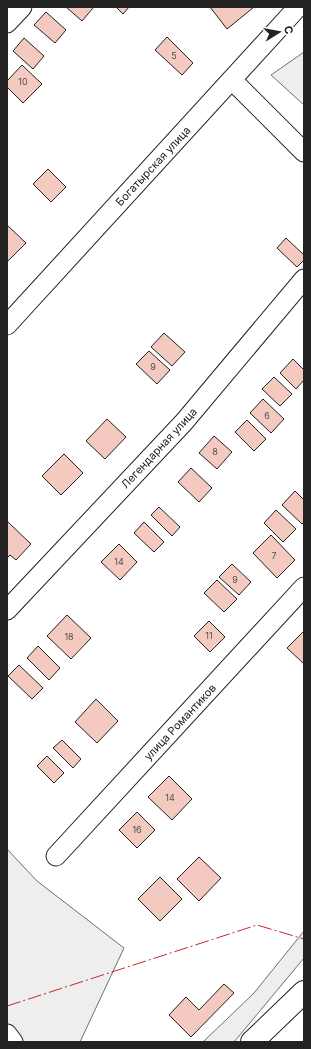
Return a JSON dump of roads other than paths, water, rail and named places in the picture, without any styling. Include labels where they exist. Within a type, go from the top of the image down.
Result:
[{"type":"main road","points":[[252,1042],[304,992]]},
{"type":"street","points":[[7,23],[22,7]]},
{"type":"street","name":"Богатырская улица","points":[[7,325],[298,7]]},
{"type":"street","points":[[232,80],[304,152]]},
{"type":"street","name":"Легендарная улица","points":[[7,610],[184,422],[304,279]]},
{"type":"street","name":"улица Романтиков","points":[[56,856],[304,587]]},
{"type":"street","points":[[7,1034],[13,1042]]}]
